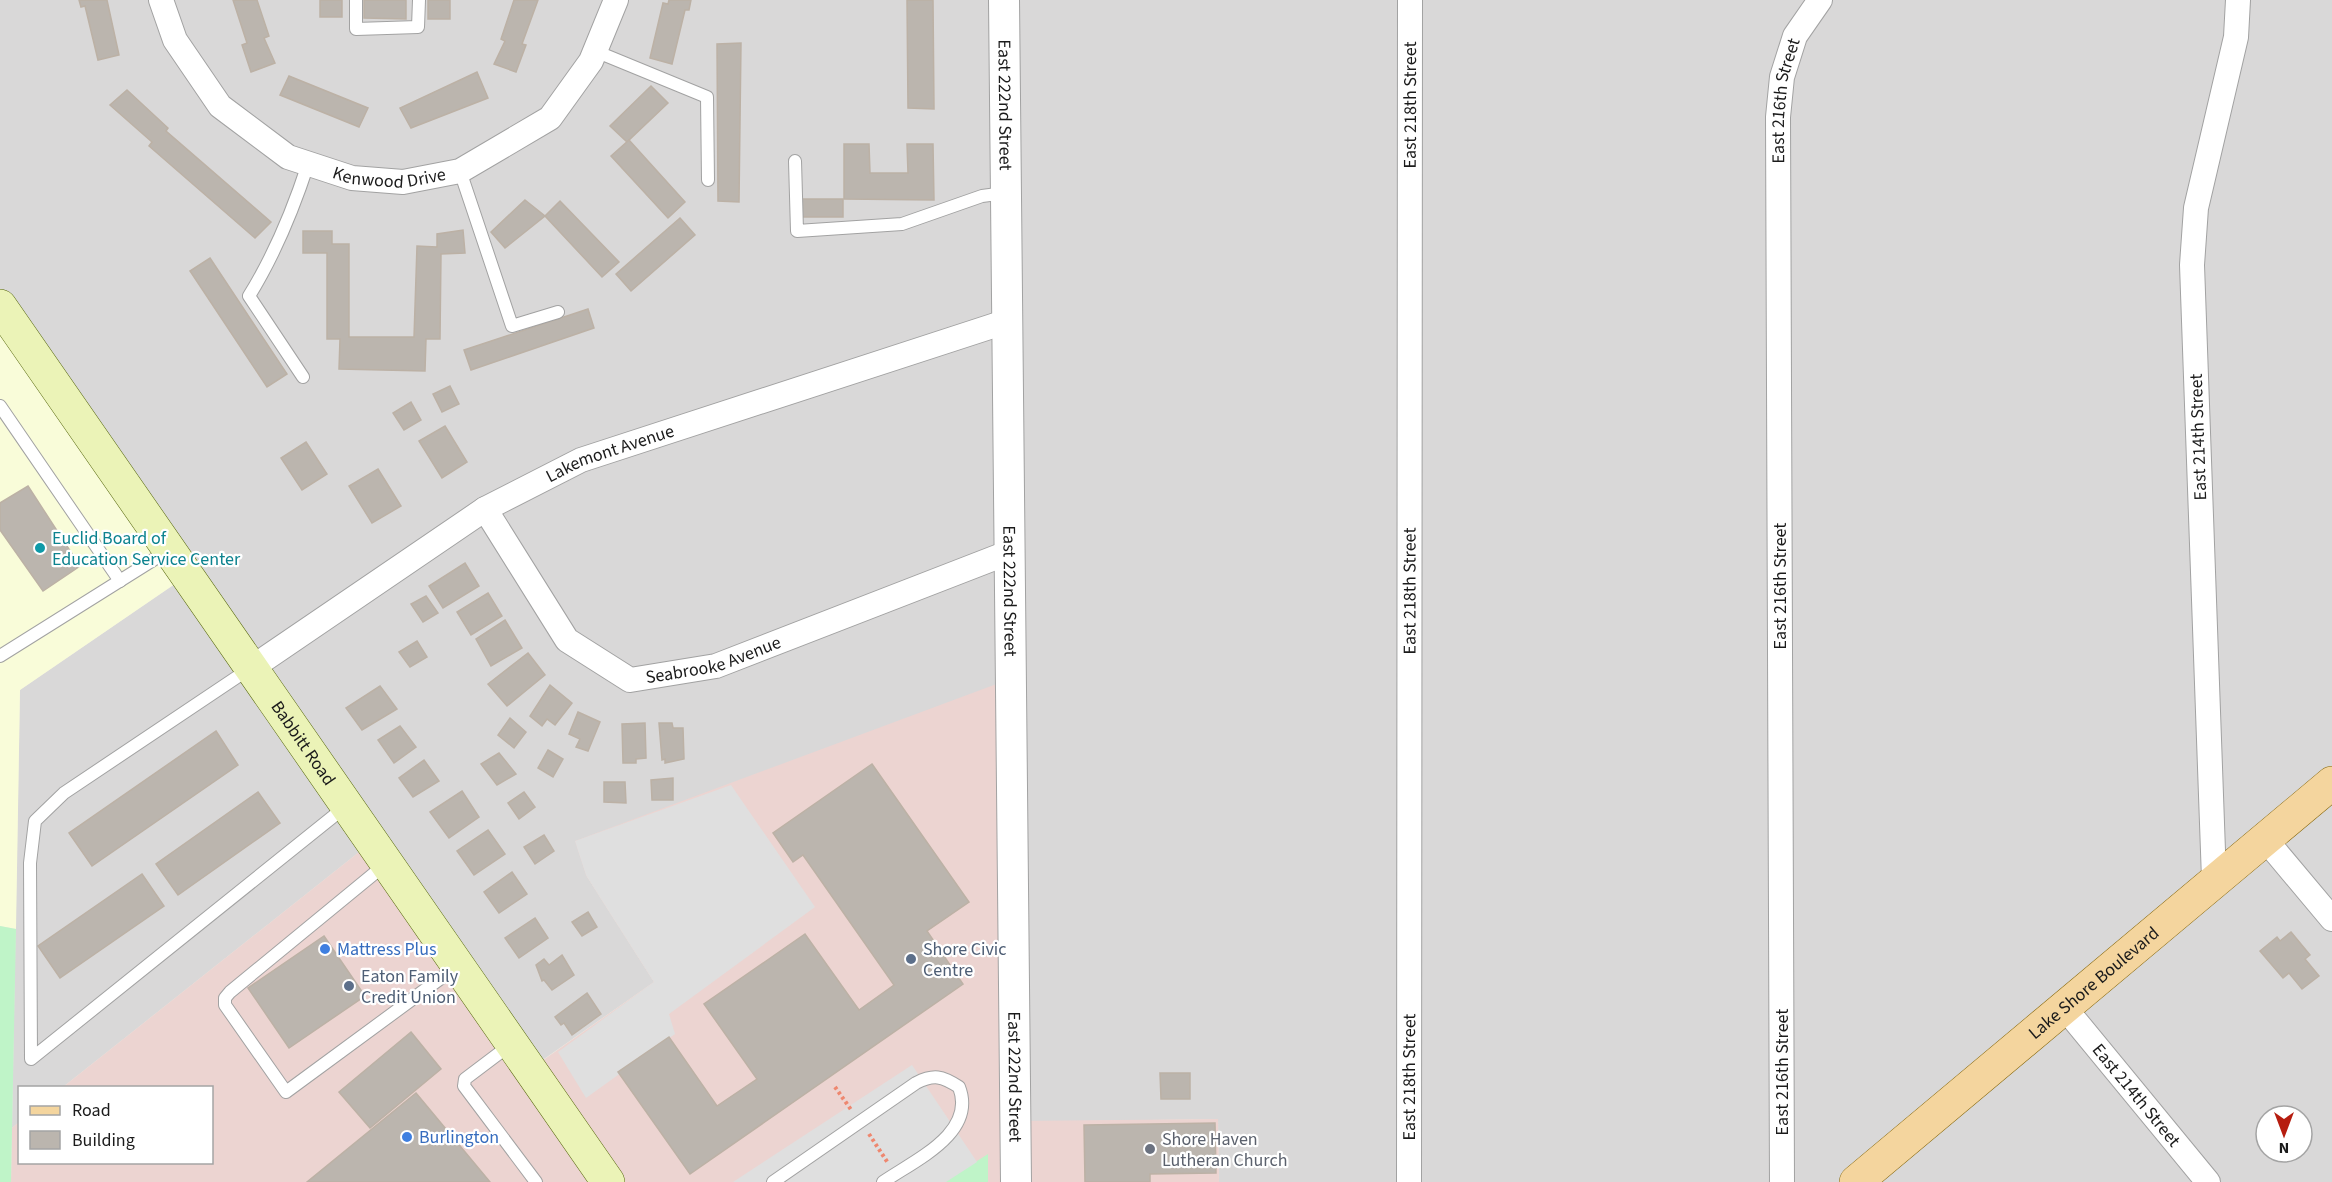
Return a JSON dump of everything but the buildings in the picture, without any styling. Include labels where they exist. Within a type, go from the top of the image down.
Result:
[{"type":"main road","name":"Babbitt Road","points":[[0,306],[514,1042],[609,1182]]},
{"type":"main road","name":"Lake Shore Boulevard","points":[[1856,1182],[2214,879],[2332,783]]},
{"type":"street","name":"Kenwood Drive","points":[[161,0],[175,40],[220,106],[288,157],[352,178],[403,182],[460,171],[550,118],[591,61],[616,0]]},
{"type":"street","name":"East 222nd Street","points":[[1004,0],[1016,1182]]},
{"type":"street","name":"East 218th Street","points":[[1409,1182],[1410,0]]},
{"type":"street","name":"East 216th Street","points":[[1782,1182],[1778,117],[1782,77],[1795,36],[1820,0]]},
{"type":"street","name":"East 214th Street","points":[[2214,879],[2192,265],[2196,208],[2236,37],[2238,0]]},
{"type":"street","name":"Lakemont Avenue","points":[[252,667],[485,509],[581,460],[1008,321]]},
{"type":"street","name":"Seabrooke Avenue","points":[[485,509],[567,640],[630,680],[716,666],[1010,552]]},
{"type":"street","points":[[2265,839],[2332,919]]},
{"type":"street","name":"East 214th Street","points":[[2064,1007],[2208,1182]]},
{"type":"lane","points":[[356,0],[356,30],[418,27],[419,0]]},
{"type":"lane","points":[[595,51],[707,97],[708,180]]},
{"type":"lane","points":[[795,161],[797,231],[902,224],[982,196],[1006,193]]},
{"type":"lane","points":[[303,377],[249,296],[276,247],[308,164]]},
{"type":"lane","points":[[460,171],[512,326],[558,312]]},
{"type":"lane","points":[[0,406],[120,581]]},
{"type":"lane","points":[[0,656],[170,549]]},
{"type":"lane","points":[[252,667],[64,793],[35,821],[30,862],[31,1059],[348,804]]},
{"type":"lane","points":[[388,862],[230,992],[225,998],[225,1005],[286,1092],[459,964]]},
{"type":"lane","points":[[514,1042],[465,1079],[464,1086],[536,1182]]},
{"type":"lane","points":[[773,1182],[916,1083],[930,1076],[944,1077],[959,1087],[963,1112],[957,1126],[947,1137],[883,1182]]},
{"type":"shaded area","points":[[0,0],[2332,0],[2332,1182],[1219,1182],[1218,1119],[1015,1122],[586,875],[654,982],[531,1068],[373,841],[64,1086],[18,1086],[18,1123],[12,1128],[20,690],[188,575],[0,306]]},
{"type":"shaded area","points":[[0,306],[188,575],[20,690],[16,929],[0,926]]},
{"type":"shaded area","points":[[1010,679],[1015,1121],[1218,1119],[1219,1182],[11,1182],[12,1128],[18,1123],[18,1164],[213,1164],[213,1086],[64,1086],[373,841],[532,1068],[654,982],[586,875],[575,841]]},
{"type":"shaded area","points":[[731,785],[815,907],[669,1014],[675,1034],[586,1098],[558,1052],[654,982],[586,875],[575,841]]},
{"type":"shaded area","points":[[912,1065],[977,1162],[946,1182],[733,1182]]},
{"type":"green space","points":[[0,926],[16,929],[11,1182],[0,1182]]},
{"type":"green space","points":[[988,1154],[988,1182],[944,1182]]},
{"type":"place","name":"Euclid Board of Education Service Center","points":[[40,548]]},
{"type":"place","name":"Mattress Plus","points":[[325,949]]},
{"type":"place","name":"Shore Civic Centre","points":[[911,959]]},
{"type":"place","name":"Eaton Family Credit Union","points":[[349,986]]},
{"type":"place","name":"Burlington","points":[[407,1137]]},
{"type":"place","name":"Shore Haven Lutheran Church","points":[[1150,1149]]}]
